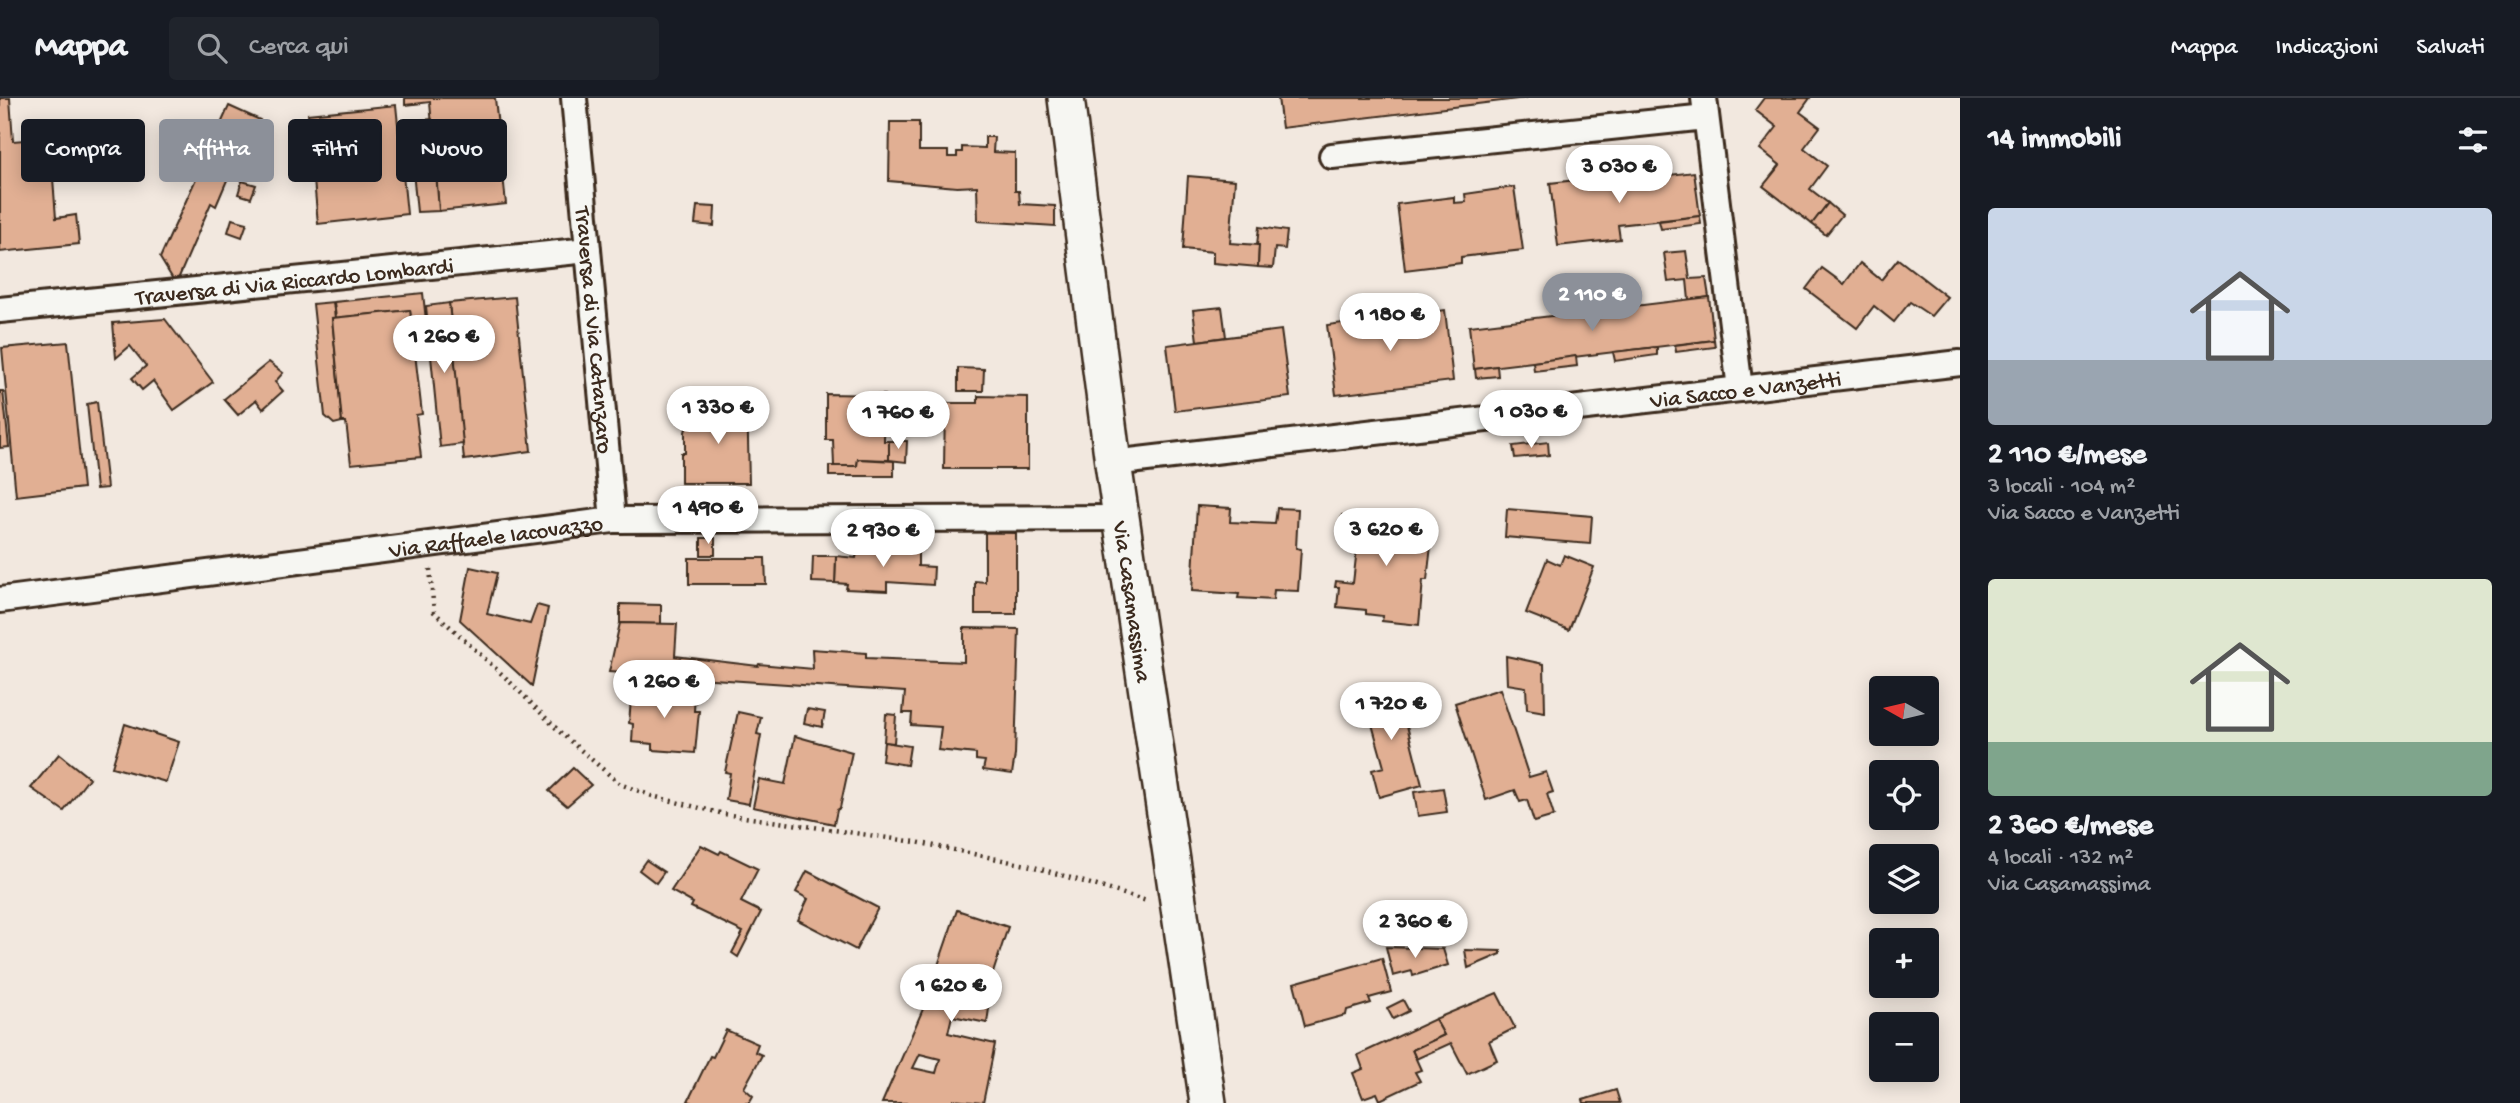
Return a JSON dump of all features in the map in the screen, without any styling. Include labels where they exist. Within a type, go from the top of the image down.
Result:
[{"type":"main road","name":"Via Casamassima","points":[[1066,98],[1113,463],[1208,1103]]},
{"type":"street","name":"Traversa di Via Catanzaro","points":[[574,98],[613,520]]},
{"type":"street","points":[[1332,156],[1705,108],[1740,389]]},
{"type":"street","name":"Traversa di Via Riccardo Lombardi","points":[[0,310],[588,250]]},
{"type":"street","name":"Via Sacco e Vanzetti","points":[[1113,463],[1960,363]]},
{"type":"street","name":"Via Raffaele Iacovazzo","points":[[0,600],[613,520],[1122,517]]},
{"type":"path","points":[[427,543],[435,612],[561,733],[620,785],[724,814],[916,842],[1031,866],[1180,911]]},
{"type":"building","points":[[0,98],[10,98],[13,141],[21,140],[21,182],[53,182],[56,218],[76,215],[79,244],[0,252]]},
{"type":"building","points":[[405,98],[495,98],[497,119],[431,119],[430,102],[405,105]]},
{"type":"building","points":[[1278,98],[1526,98],[1282,128]]},
{"type":"building","points":[[1764,98],[1810,98],[1800,112],[1820,127],[1804,148],[1827,166],[1810,189],[1828,203],[1812,224],[1763,186],[1780,165],[1760,149],[1777,127],[1755,110]]},
{"type":"building","points":[[396,105],[396,182],[404,182],[407,214],[318,224],[314,182],[382,182],[382,119],[308,119],[308,114]]},
{"type":"building","points":[[229,106],[258,119],[223,119]]},
{"type":"building","points":[[890,122],[919,122],[919,151],[948,151],[948,157],[957,157],[957,152],[962,152],[962,147],[985,148],[985,137],[994,137],[993,152],[1015,153],[1015,191],[1019,191],[1020,204],[1055,206],[1055,226],[978,221],[977,186],[957,187],[889,181]]},
{"type":"building","points":[[1694,172],[1700,216],[1618,225],[1620,239],[1558,246],[1550,183],[1603,177],[1603,183]]},
{"type":"building","points":[[1188,176],[1235,180],[1230,243],[1259,245],[1258,267],[1213,263],[1213,252],[1183,249]]},
{"type":"building","points":[[194,182],[226,182],[216,206],[211,203],[176,284],[160,258]]},
{"type":"building","points":[[242,182],[256,185],[251,198],[238,194]]},
{"type":"building","points":[[414,182],[437,182],[439,211],[417,212]]},
{"type":"building","points":[[437,182],[504,182],[506,204],[439,211]]},
{"type":"building","points":[[1514,187],[1523,250],[1461,257],[1461,263],[1405,270],[1397,204],[1454,197],[1454,203],[1466,202],[1465,194]]},
{"type":"building","points":[[1828,203],[1842,215],[1826,235],[1812,224]]},
{"type":"building","points":[[697,206],[715,207],[714,226],[695,224]]},
{"type":"building","points":[[1700,216],[1701,224],[1661,229],[1659,221]]},
{"type":"building","points":[[232,219],[247,223],[242,237],[228,232]]},
{"type":"building","points":[[1259,227],[1287,231],[1285,249],[1275,248],[1273,268],[1258,267]]},
{"type":"building","points":[[1686,251],[1690,279],[1706,278],[1709,297],[1689,300],[1687,280],[1668,282],[1664,253]]},
{"type":"building","points":[[1898,259],[1947,297],[1931,316],[1910,302],[1894,322],[1874,306],[1857,328],[1806,289],[1822,268],[1844,284],[1860,263],[1881,280]]},
{"type":"building","points":[[423,293],[429,348],[415,351],[410,310],[336,318],[334,302]]},
{"type":"building","points":[[515,297],[531,451],[464,460],[449,303]]},
{"type":"building","points":[[1709,297],[1714,340],[1474,369],[1469,326]]},
{"type":"building","points":[[333,302],[335,318],[332,318],[342,422],[334,424],[325,416],[313,304]]},
{"type":"building","points":[[449,303],[463,444],[440,447],[426,306]]},
{"type":"building","points":[[1222,307],[1226,337],[1197,341],[1193,310]]},
{"type":"building","points":[[410,310],[422,414],[416,415],[421,457],[351,464],[346,422],[342,422],[332,318]]},
{"type":"building","points":[[1445,310],[1453,381],[1336,395],[1327,325]]},
{"type":"building","points":[[165,319],[213,382],[174,410],[153,381],[142,390],[132,378],[146,366],[130,346],[116,358],[113,323]]},
{"type":"building","points":[[1281,330],[1290,397],[1175,411],[1167,345]]},
{"type":"building","points":[[1714,340],[1715,347],[1676,352],[1675,345]]},
{"type":"building","points":[[68,342],[83,488],[16,496],[2,348]]},
{"type":"building","points":[[1657,347],[1657,355],[1615,361],[1613,352]]},
{"type":"building","points":[[1576,356],[1577,366],[1534,371],[1533,362]]},
{"type":"building","points":[[269,362],[283,373],[275,382],[283,391],[263,409],[256,400],[238,415],[224,399]]},
{"type":"building","points":[[1497,366],[1498,376],[1476,378],[1475,369]]},
{"type":"building","points":[[958,368],[984,369],[983,391],[958,391]]},
{"type":"building","points":[[0,391],[3,391],[9,447],[0,448]]},
{"type":"building","points":[[826,394],[885,395],[884,441],[889,441],[889,460],[858,459],[857,466],[834,466],[833,440],[826,440]]},
{"type":"building","points":[[725,396],[747,396],[749,483],[681,483],[681,453],[685,453],[688,421],[704,421],[704,414],[718,415],[725,406]]},
{"type":"building","points":[[978,396],[1028,397],[1028,469],[944,469],[945,403],[978,403]]},
{"type":"building","points":[[97,402],[107,488],[96,489],[87,404]]},
{"type":"building","points":[[889,441],[907,441],[906,462],[889,460]]},
{"type":"building","points":[[1548,442],[1549,455],[1515,458],[1513,446]]},
{"type":"building","points":[[858,459],[894,461],[894,476],[829,476],[829,466],[857,466]]},
{"type":"building","points":[[1197,506],[1231,508],[1230,522],[1275,524],[1277,508],[1298,509],[1296,548],[1301,549],[1298,591],[1274,590],[1273,600],[1238,598],[1239,594],[1192,591]]},
{"type":"building","points":[[1507,509],[1592,516],[1590,544],[1505,537]]},
{"type":"building","points":[[1342,515],[1424,519],[1421,545],[1431,546],[1427,580],[1423,580],[1419,625],[1382,621],[1383,616],[1366,614],[1366,610],[1337,607],[1339,587],[1335,587],[1336,581],[1353,583],[1358,540],[1340,538]]},
{"type":"building","points":[[985,532],[1016,533],[1016,614],[975,614],[975,581],[985,582]]},
{"type":"building","points":[[701,538],[715,538],[715,555],[701,555]]},
{"type":"building","points":[[888,545],[918,547],[918,566],[934,567],[933,585],[887,582],[887,591],[846,589],[847,584],[835,583],[836,556],[856,558],[857,552],[888,554]]},
{"type":"building","points":[[1564,555],[1594,567],[1569,630],[1526,613],[1547,559],[1560,565]]},
{"type":"building","points":[[813,556],[836,556],[835,583],[812,582]]},
{"type":"building","points":[[689,558],[765,558],[766,584],[689,584]]},
{"type":"building","points":[[470,567],[497,573],[487,614],[530,624],[537,605],[548,608],[532,686],[460,620]]},
{"type":"building","points":[[620,604],[661,605],[661,624],[620,623]]},
{"type":"building","points":[[620,623],[677,624],[675,656],[758,666],[813,669],[812,649],[866,653],[866,658],[964,662],[964,628],[1019,629],[1012,774],[983,770],[985,761],[976,760],[976,754],[938,750],[941,727],[911,725],[912,713],[903,713],[905,692],[609,672]]},
{"type":"building","points":[[1506,656],[1544,664],[1545,712],[1527,709],[1526,687],[1507,684]]},
{"type":"building","points":[[632,688],[670,689],[669,695],[695,696],[694,711],[699,711],[695,753],[653,750],[653,744],[632,742],[633,724],[629,723]]},
{"type":"building","points":[[1377,689],[1378,696],[1398,690],[1422,785],[1379,797],[1372,770],[1384,767],[1370,717],[1362,719],[1355,695]]},
{"type":"building","points":[[1500,689],[1529,777],[1546,772],[1553,792],[1547,794],[1554,816],[1534,822],[1527,800],[1520,802],[1515,790],[1486,800],[1455,703]]},
{"type":"building","points":[[807,709],[825,712],[822,727],[804,723]]},
{"type":"building","points":[[738,712],[761,717],[757,734],[761,735],[749,804],[726,800],[730,773],[725,772]]},
{"type":"building","points":[[886,714],[896,715],[894,743],[884,742]]},
{"type":"building","points":[[125,724],[179,742],[166,782],[112,767]]},
{"type":"building","points":[[795,736],[852,752],[834,824],[753,807],[759,779],[785,784]]},
{"type":"building","points":[[884,742],[910,746],[907,765],[882,761]]},
{"type":"building","points":[[59,754],[89,778],[64,811],[31,788]]},
{"type":"building","points":[[573,768],[591,785],[567,806],[549,791]]},
{"type":"building","points":[[1443,788],[1447,812],[1418,816],[1414,792]]},
{"type":"building","points":[[701,845],[719,854],[721,851],[758,869],[741,902],[761,912],[738,957],[732,953],[743,932],[691,907],[693,903],[671,891]]},
{"type":"building","points":[[646,860],[664,872],[656,883],[639,870]]},
{"type":"building","points":[[807,871],[878,908],[856,950],[798,920],[808,899],[796,892]]},
{"type":"building","points":[[957,910],[1008,927],[991,979],[959,968],[950,995],[990,1001],[987,1023],[952,1016],[948,1033],[995,1044],[983,1103],[954,1100],[954,1103],[882,1103],[923,1009]],"holes":[[[920,1054],[940,1059],[936,1073],[913,1068]]]},
{"type":"building","points":[[1386,947],[1443,949],[1448,965],[1413,976],[1412,971],[1393,976]]},
{"type":"building","points":[[1465,950],[1501,951],[1501,954],[1468,968]]},
{"type":"building","points":[[1382,958],[1391,992],[1369,998],[1371,1003],[1347,1010],[1346,1015],[1305,1026],[1294,983]]},
{"type":"building","points":[[1497,993],[1515,1028],[1489,1041],[1497,1060],[1467,1074],[1451,1043],[1416,1059],[1412,1050],[1444,1035],[1435,1019]]},
{"type":"building","points":[[1403,1000],[1409,1011],[1393,1019],[1387,1008]]},
{"type":"building","points":[[1435,1019],[1444,1035],[1412,1050],[1421,1070],[1415,1072],[1420,1081],[1380,1100],[1377,1093],[1363,1098],[1353,1073],[1363,1069],[1358,1055]]},
{"type":"building","points":[[726,1030],[758,1044],[755,1052],[762,1055],[744,1088],[753,1096],[749,1103],[688,1101],[710,1056],[713,1057]]},
{"type":"building","points":[[1616,1090],[1620,1103],[1584,1103],[1583,1100]]}]
